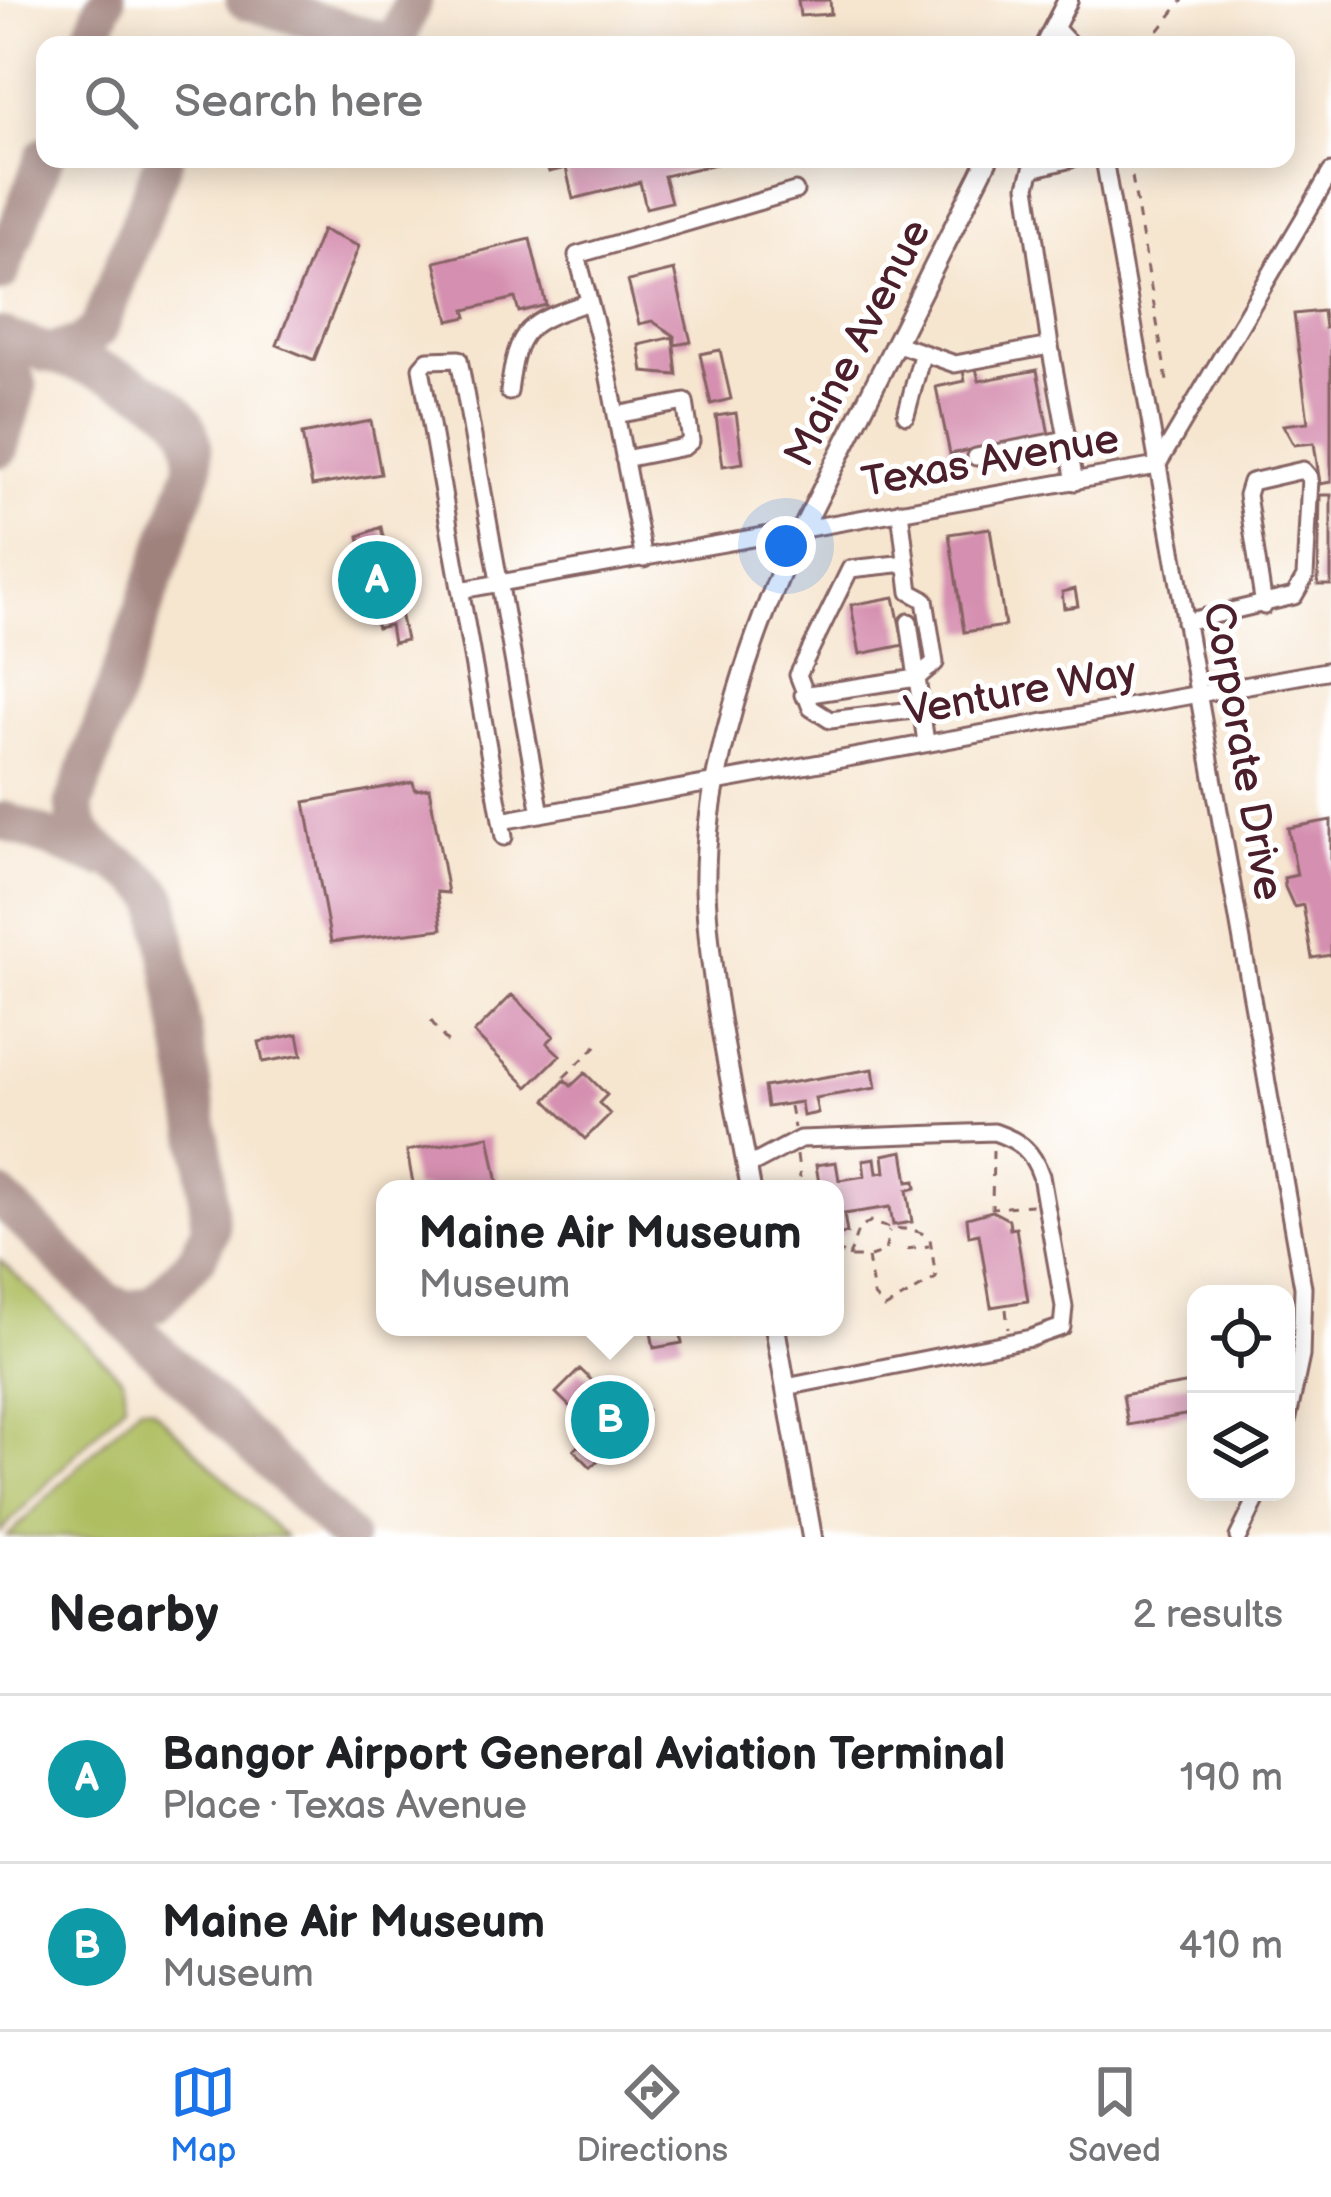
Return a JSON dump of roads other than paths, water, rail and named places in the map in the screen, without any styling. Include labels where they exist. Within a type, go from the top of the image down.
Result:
[{"type":"main road","points":[[1050,36],[1068,0]]},
{"type":"main road","name":"Maine Avenue","points":[[749,1180],[706,899],[709,820],[757,630],[803,527],[983,168]]},
{"type":"main road","points":[[777,1336],[812,1537]]},
{"type":"street","points":[[1036,168],[1027,186],[1075,482]]},
{"type":"street","name":"Corporate Drive","points":[[1106,168],[1303,1287],[1301,1356],[1293,1393]]},
{"type":"street","name":"Texas Avenue","points":[[460,590],[1157,466],[1331,172]]},
{"type":"street","points":[[644,559],[616,415],[577,256],[795,191]]},
{"type":"street","points":[[509,392],[515,345],[524,332],[589,302]]},
{"type":"street","points":[[895,343],[955,364],[1050,346]]},
{"type":"street","points":[[906,415],[922,355]]},
{"type":"street","points":[[460,590],[421,368],[428,360],[459,359],[549,812]]},
{"type":"street","points":[[616,415],[686,402],[690,423],[691,441],[684,447],[624,459]]},
{"type":"street","points":[[976,457],[1066,440]]},
{"type":"street","points":[[1184,622],[1264,606],[1294,596],[1306,577],[1310,478],[1303,470],[1251,482],[1247,495],[1264,606]]},
{"type":"street","points":[[900,512],[926,743]]},
{"type":"street","points":[[906,563],[850,569],[803,656],[798,675],[811,708],[830,721],[922,709]]},
{"type":"street","name":"Venture Way","points":[[460,590],[503,829],[549,812],[720,779],[1331,670]]},
{"type":"street","points":[[803,694],[917,678],[934,663],[925,600],[908,608]]},
{"type":"street","points":[[747,1167],[800,1138],[994,1132],[1034,1155],[1046,1204],[1064,1307],[1062,1327],[786,1388]]},
{"type":"street","points":[[1242,1536],[1256,1501]]},
{"type":"place","name":"Bangor Airport General Aviation Terminal","points":[[377,580]]},
{"type":"place","name":"Maine Air Museum","points":[[610,1420]]}]
